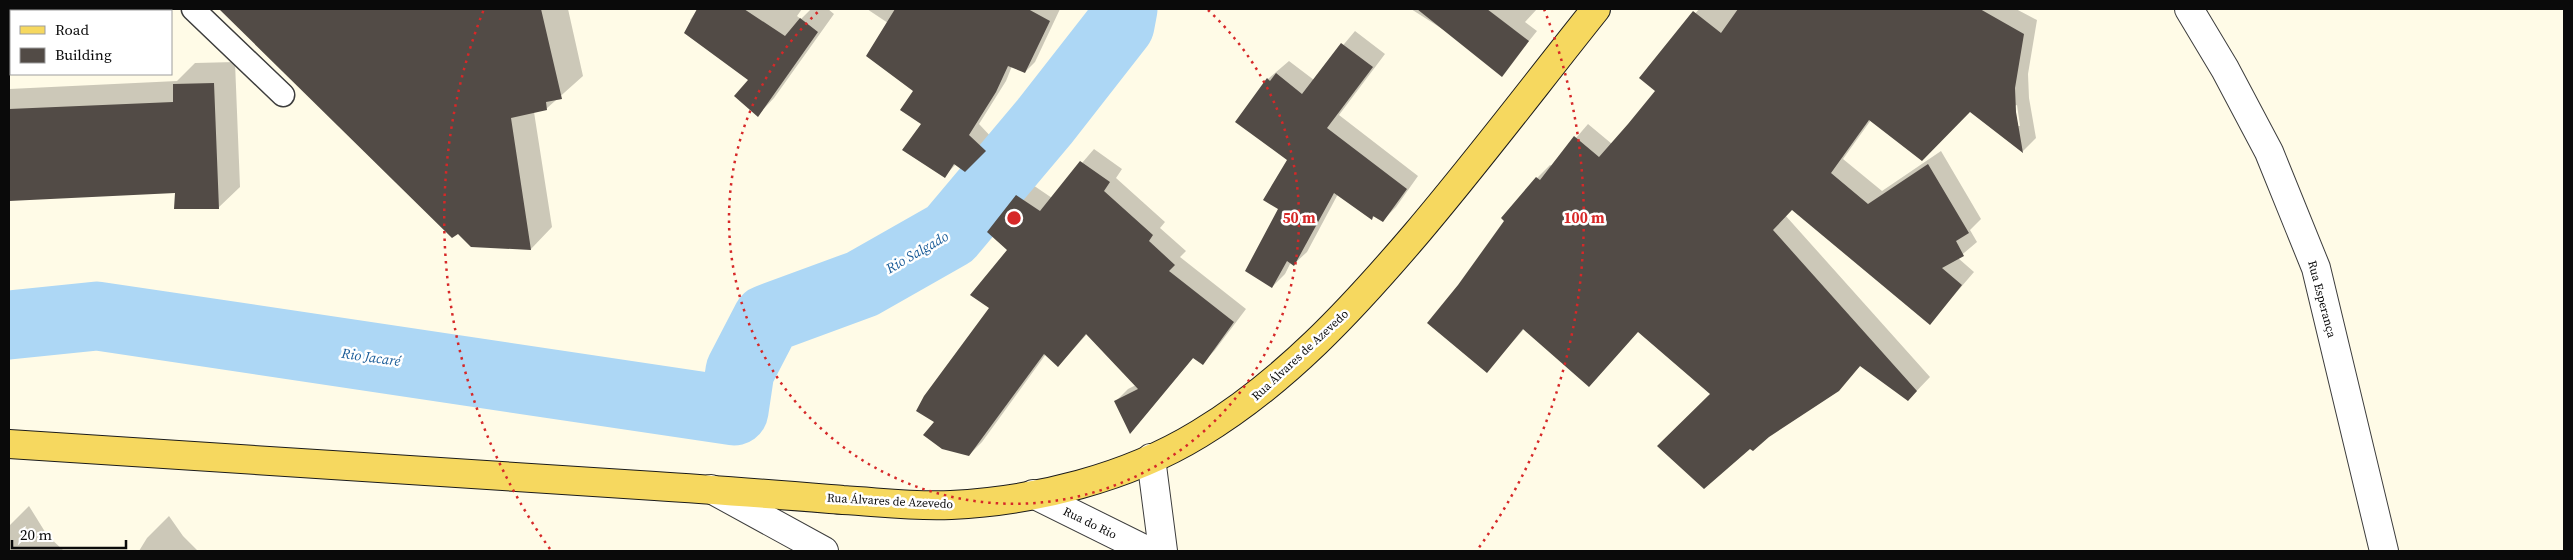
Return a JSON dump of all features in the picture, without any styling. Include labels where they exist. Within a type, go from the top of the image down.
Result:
[{"type":"main road","name":"Rua Álvares de Azevedo","points":[[9,444],[723,490],[915,505],[974,503],[1033,494],[1085,482],[1151,458],[1195,437],[1245,405],[1297,361],[1346,314],[1446,199],[1596,9]]},
{"type":"street","name":"Rua Esperança","points":[[2190,9],[2225,69],[2269,152],[2316,268],[2384,551]]},
{"type":"street","points":[[1151,458],[1163,551]]},
{"type":"street","points":[[723,490],[824,551]]},
{"type":"street","name":"Rua do Rio","points":[[1033,494],[1148,551]]},
{"type":"lane","points":[[194,9],[283,95]]},
{"type":"building","points":[[219,9],[541,9],[562,99],[546,102],[547,110],[511,118],[531,250],[471,247],[458,234],[452,238]]},
{"type":"building","points":[[697,9],[744,9],[785,36],[800,18],[818,32],[758,117],[734,96],[748,80],[684,33]]},
{"type":"building","points":[[895,9],[1028,9],[1050,21],[1025,73],[1008,66],[996,92],[969,135],[986,151],[965,172],[954,164],[945,178],[902,150],[921,124],[900,110],[913,91],[866,56]]},
{"type":"building","points":[[1417,9],[1487,9],[1529,41],[1502,77]]},
{"type":"building","points":[[1738,9],[1980,9],[2024,34],[2015,88],[2016,112],[2023,153],[1970,112],[1922,161],[1869,120],[1831,173],[1868,204],[1928,164],[1969,233],[1956,241],[1964,256],[1942,268],[1962,285],[1930,325],[1792,210],[1773,230],[1917,391],[1908,401],[1860,366],[1839,391],[1769,437],[1753,451],[1750,449],[1704,489],[1657,446],[1710,394],[1638,332],[1589,387],[1523,329],[1487,373],[1427,323],[1458,285],[1504,221],[1501,218],[1536,177],[1540,180],[1574,136],[1599,157],[1628,124],[1655,91],[1639,78],[1693,11],[1721,33]]},
{"type":"building","points":[[1341,43],[1373,67],[1327,128],[1407,189],[1383,222],[1373,216],[1372,220],[1334,193],[1294,266],[1287,261],[1272,288],[1245,271],[1278,209],[1263,200],[1287,160],[1235,122],[1267,78],[1270,81],[1276,73],[1302,94]]},
{"type":"building","points":[[214,83],[219,209],[174,209],[175,193],[9,201],[9,109],[173,102],[173,84]]},
{"type":"building","points":[[1080,161],[1110,182],[1104,191],[1153,235],[1149,241],[1175,265],[1169,271],[1234,322],[1203,365],[1193,358],[1130,434],[1114,401],[1138,389],[1086,334],[1058,367],[1044,354],[969,456],[942,449],[923,435],[934,422],[916,411],[924,396],[989,308],[970,295],[1007,250],[987,232],[1016,195],[1040,211]]},
{"type":"waterway","name":"Rio Jacaré","points":[[9,325],[97,316],[734,411],[740,371],[767,319],[862,284],[950,234],[1045,121],[1120,25],[1123,9]]},
{"type":"water label","name":"Rio Salgado","points":[[917,252]]}]
